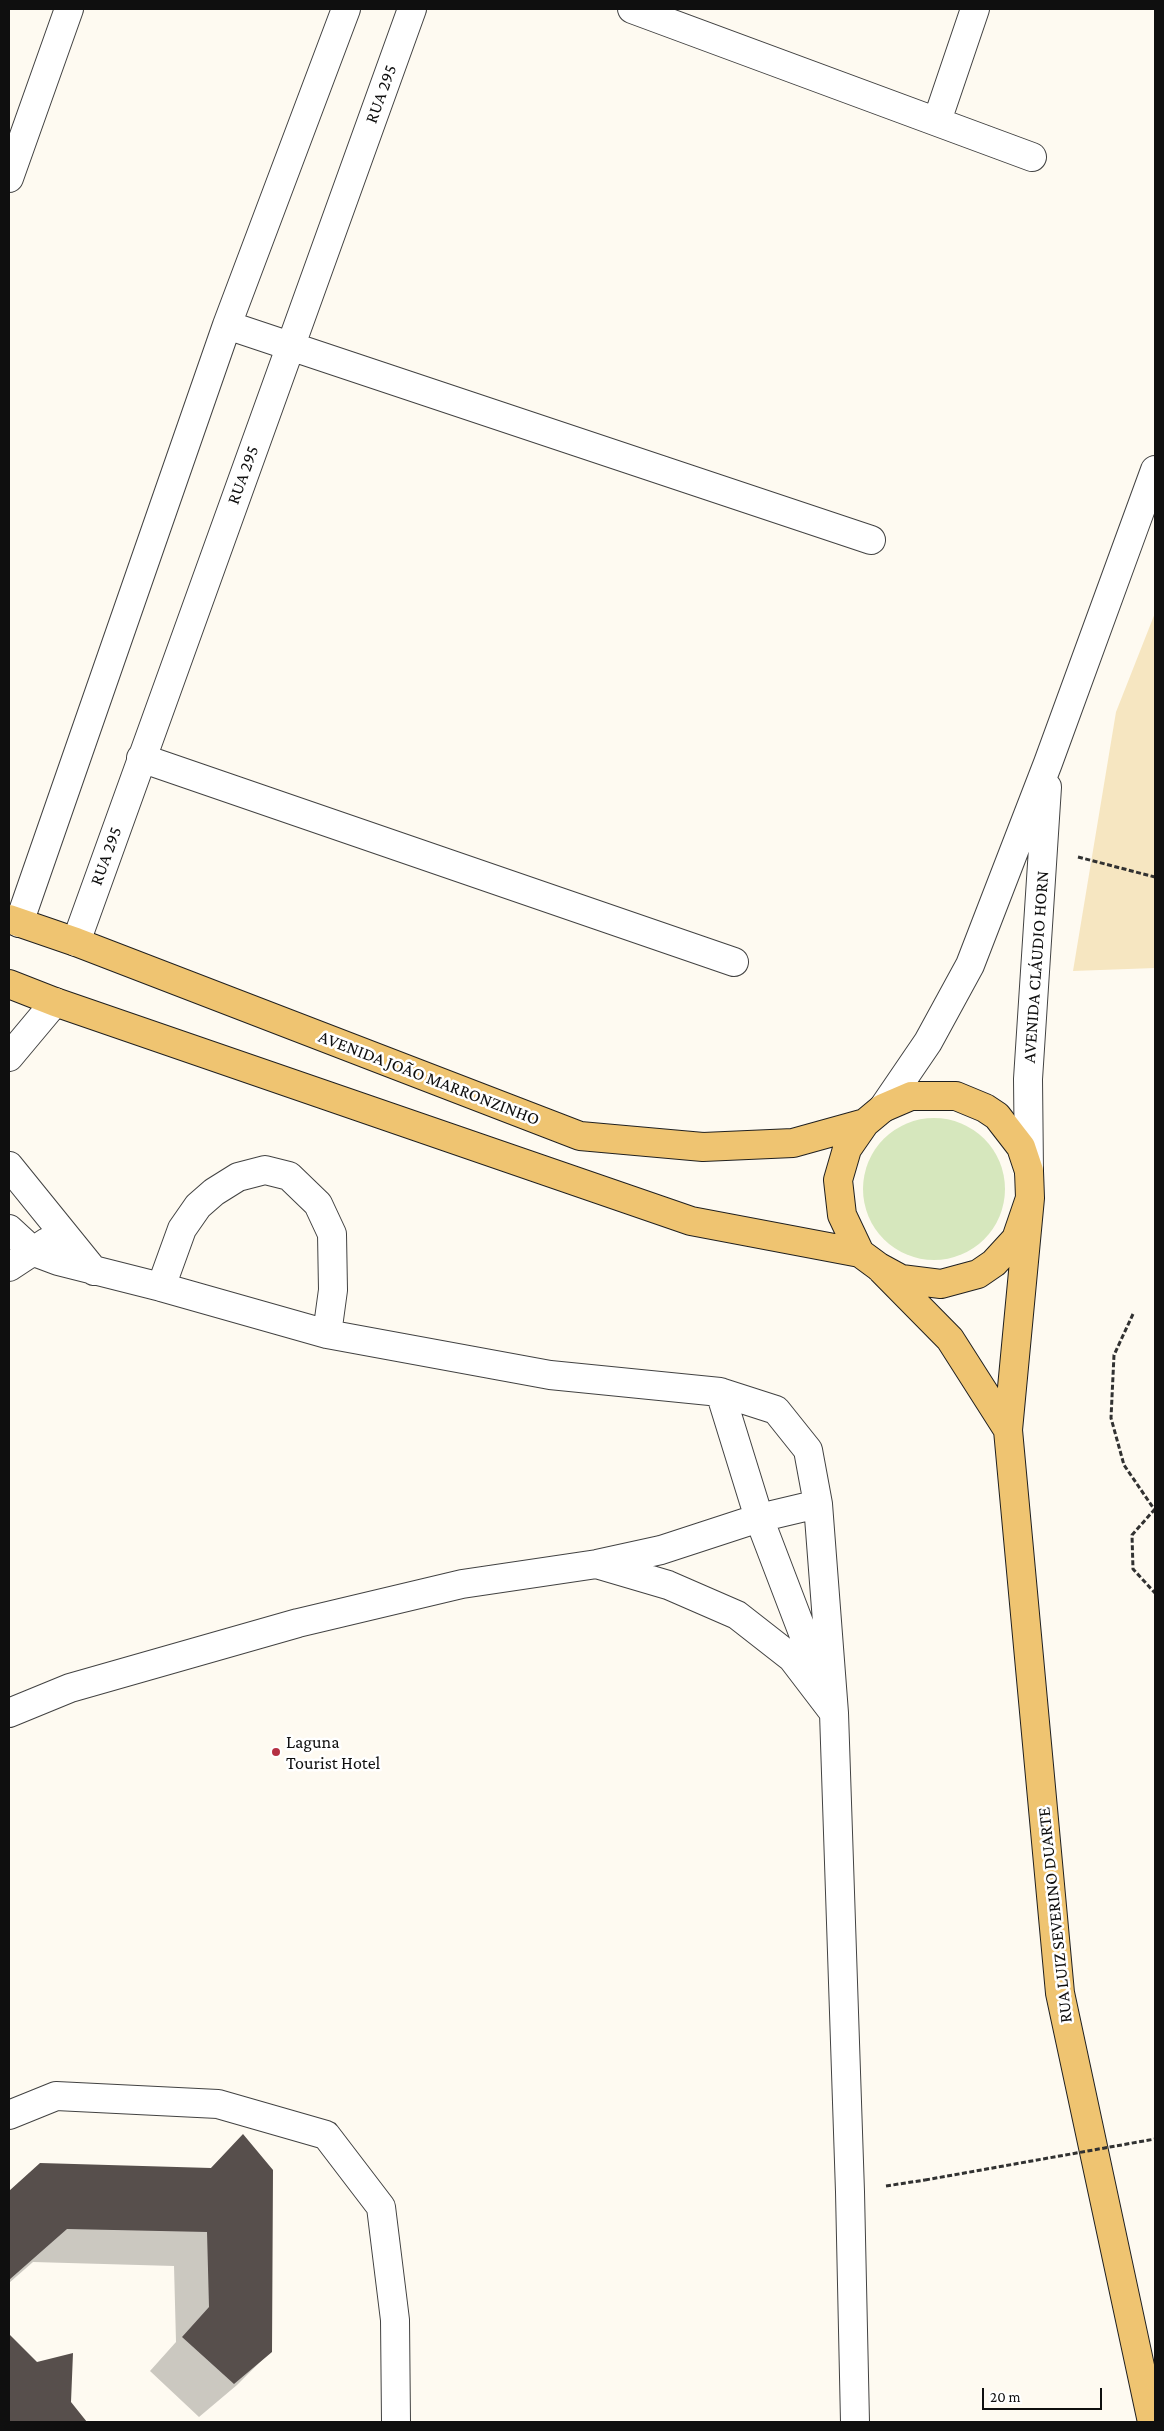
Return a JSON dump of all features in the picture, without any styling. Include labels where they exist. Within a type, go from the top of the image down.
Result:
[{"type":"main road","name":"AVENIDA JOÃO MARRONZINHO","points":[[14,921],[76,942],[580,1136],[703,1147],[794,1143],[874,1115],[911,1096],[956,1096],[985,1108],[997,1116],[1021,1147],[1030,1171]]},
{"type":"main road","points":[[9,984],[55,1002],[691,1221],[869,1260],[901,1279],[941,1284],[978,1274],[994,1263],[1016,1239],[1030,1198],[1030,1171]]},
{"type":"main road","name":"RUA LUIZ SEVERINO DUARTE","points":[[874,1115],[847,1148],[838,1180],[842,1215],[869,1260],[950,1339],[1008,1430]]},
{"type":"main road","name":"RUA LUIZ SEVERINO DUARTE","points":[[1030,1198],[1008,1430],[1060,1993],[1152,2422]]},
{"type":"street","points":[[9,178],[69,9]]},
{"type":"street","points":[[14,921],[227,325],[346,9]]},
{"type":"street","name":"RUA 295","points":[[76,942],[289,346],[412,9]]},
{"type":"street","points":[[632,9],[937,120],[1032,157]]},
{"type":"street","points":[[937,120],[975,9]]},
{"type":"street","points":[[227,325],[871,540]]},
{"type":"street","name":"AVENIDA CLÁUDIO HORN","points":[[874,1115],[928,1042],[970,965],[1048,764],[1155,470]]},
{"type":"street","points":[[141,758],[734,962]]},
{"type":"street","name":"AVENIDA CLÁUDIO HORN","points":[[1030,1171],[1028,1079],[1048,764]]},
{"type":"street","points":[[9,1057],[55,1002]]},
{"type":"street","points":[[9,1166],[94,1271]]},
{"type":"street","points":[[161,1287],[182,1229],[198,1206],[214,1192],[238,1177],[265,1170],[289,1176],[318,1204],[332,1234],[333,1290],[327,1334]]},
{"type":"street","points":[[9,1229],[34,1252],[94,1271],[161,1287],[327,1334],[550,1375],[720,1392],[776,1410],[808,1450],[818,1504],[834,1713],[850,2192],[855,2422]]},
{"type":"street","points":[[9,1267],[34,1252],[62,1230]]},
{"type":"street","points":[[720,1392],[759,1518],[834,1713]]},
{"type":"street","points":[[9,1713],[70,1688],[298,1623],[462,1584],[597,1564],[662,1550],[759,1518],[818,1504]]},
{"type":"street","points":[[597,1564],[668,1585],[737,1616],[792,1658],[834,1713]]},
{"type":"street","points":[[9,2115],[56,2096],[218,2104],[326,2135],[382,2207],[395,2320],[396,2422]]},
{"type":"path","points":[[1044,848],[1155,878]]},
{"type":"path","points":[[1133,1314],[1114,1355],[1110,1418],[1124,1465],[1155,1509],[1132,1535],[1133,1569],[1155,1592]]},
{"type":"path","points":[[850,2192],[1155,2139]]},
{"type":"green space","points":[[934,1118],[948,1119],[961,1123],[984,1139],[1000,1162],[1004,1175],[1004,1203],[1000,1216],[984,1239],[961,1255],[948,1259],[934,1260],[920,1259],[907,1255],[884,1239],[868,1216],[864,1203],[863,1189],[864,1175],[868,1162],[884,1139],[907,1123],[920,1119]]},
{"type":"sand","points":[[1155,613],[1155,968],[1073,971],[1116,712]]},
{"type":"building","points":[[243,2134],[273,2170],[272,2352],[234,2384],[182,2337],[209,2307],[207,2232],[67,2229],[9,2280],[9,2191],[40,2163],[211,2168]]},
{"type":"building","points":[[9,2334],[37,2362],[73,2353],[71,2402],[87,2422],[9,2422]]},
{"type":"place","name":"Laguna Tourist Hotel","points":[[276,1752]]}]
